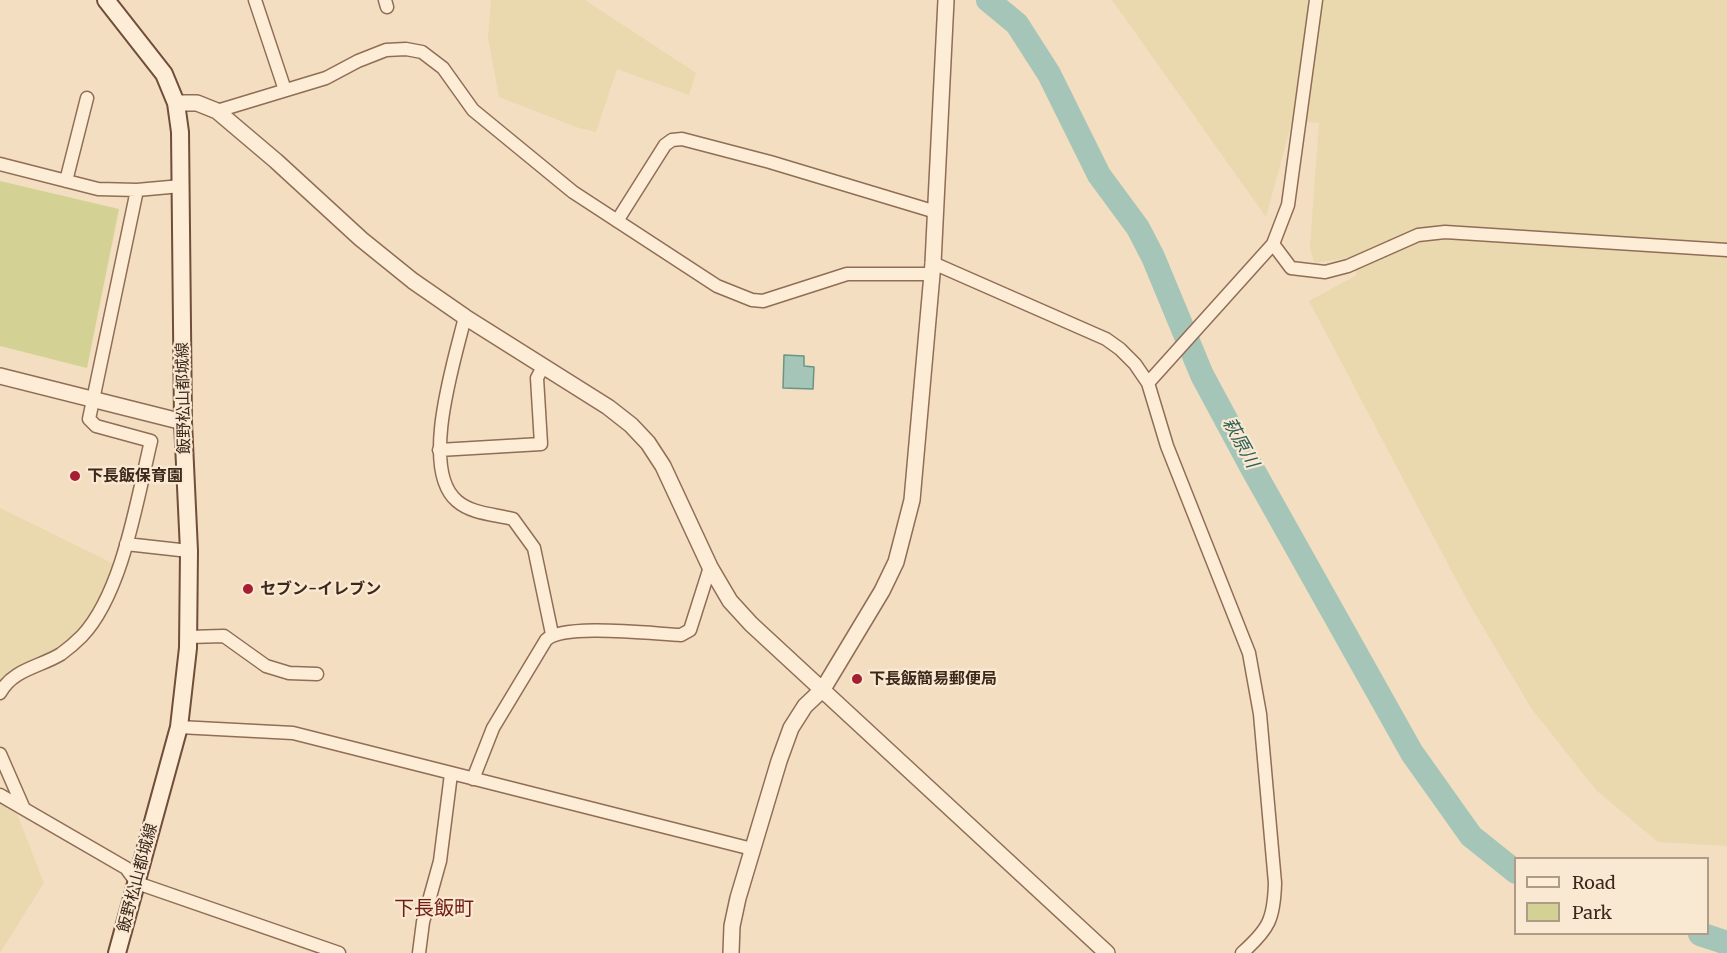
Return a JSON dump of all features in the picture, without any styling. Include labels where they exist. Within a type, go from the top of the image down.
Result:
[{"type":"main road","name":"飯野松山都城線","points":[[106,0],[164,74],[176,103],[180,132],[183,422],[189,551],[188,637],[179,727],[117,953]]},
{"type":"street","points":[[255,0],[285,90]]},
{"type":"street","points":[[731,953],[732,926],[738,898],[791,728],[805,706],[823,689],[882,591],[896,562],[912,500],[933,268],[946,0]]},
{"type":"street","points":[[1148,383],[1269,248],[1288,205],[1316,0]]},
{"type":"street","points":[[217,111],[326,78],[358,61],[386,50],[406,49],[422,52],[443,68],[473,110],[573,192],[717,286],[752,300],[763,301],[847,274],[933,268],[1106,339],[1120,349],[1135,364],[1148,383],[1167,446],[1249,653],[1260,714],[1275,883],[1274,909],[1266,928],[1242,953]]},
{"type":"street","points":[[66,181],[87,98]]},
{"type":"street","points":[[176,103],[197,103],[217,111],[413,281],[465,317],[608,407],[631,425],[648,443],[663,466],[710,567],[730,601],[751,624],[1107,953]]},
{"type":"street","points":[[617,221],[665,145],[672,140],[682,139],[770,162],[936,212]]},
{"type":"street","points":[[0,164],[98,189],[137,190],[181,186]]},
{"type":"street","points":[[0,693],[12,678],[61,654],[82,635],[110,593],[126,544],[151,441],[96,426],[89,419],[137,190]]},
{"type":"street","points":[[1269,248],[1291,268],[1325,272],[1348,266],[1418,235],[1445,232],[1727,250]]},
{"type":"street","points":[[465,317],[441,417],[440,450],[446,488],[455,500],[466,507],[513,519],[528,537],[534,548],[552,634]]},
{"type":"street","points":[[440,450],[541,444],[537,378],[543,367]]},
{"type":"street","points":[[0,376],[183,422]]},
{"type":"street","points":[[126,544],[189,551]]},
{"type":"street","points":[[473,779],[494,728],[546,640],[552,634],[586,631],[681,635],[690,630],[710,567]]},
{"type":"street","points":[[188,637],[224,636],[266,666],[289,673],[317,674]]},
{"type":"street","points":[[179,727],[293,733],[752,849]]},
{"type":"street","points":[[0,754],[24,809]]},
{"type":"street","points":[[418,953],[423,922],[440,861],[451,774]]},
{"type":"street","points":[[0,795],[126,868],[137,883],[339,953]]},
{"type":"shaded area","points":[[491,0],[585,0],[696,73],[689,95],[617,69],[596,132],[576,127],[499,97],[488,37]]},
{"type":"shaded area","points":[[1112,0],[1727,0],[1727,846],[1658,842],[1597,791],[1531,708],[1467,600],[1309,301],[1357,275],[1349,258],[1314,263],[1310,247],[1319,123],[1292,121],[1266,217]]},
{"type":"shaded area","points":[[784,355],[804,356],[804,366],[814,367],[813,389],[783,388]]},
{"type":"shaded area","points":[[0,508],[114,564],[85,626],[66,643],[48,654],[9,671],[0,680]]},
{"type":"shaded area","points":[[0,804],[17,814],[44,883],[0,953]]},
{"type":"green space","points":[[0,181],[119,209],[87,368],[0,346]]},
{"type":"waterway","name":"萩原川","points":[[988,0],[1017,24],[1049,74],[1099,175],[1138,228],[1153,257],[1202,375],[1412,753],[1471,836],[1514,870]]},
{"type":"waterway","name":"萩原川","points":[[1703,935],[1727,943]]},
{"type":"place","name":"下長飯保育園","points":[[75,476]]},
{"type":"place","name":"セブン-イレブン","points":[[248,589]]},
{"type":"place","name":"下長飯簡易郵便局","points":[[857,679]]},
{"type":"district","name":"下長飯町","points":[[434,909]]}]
